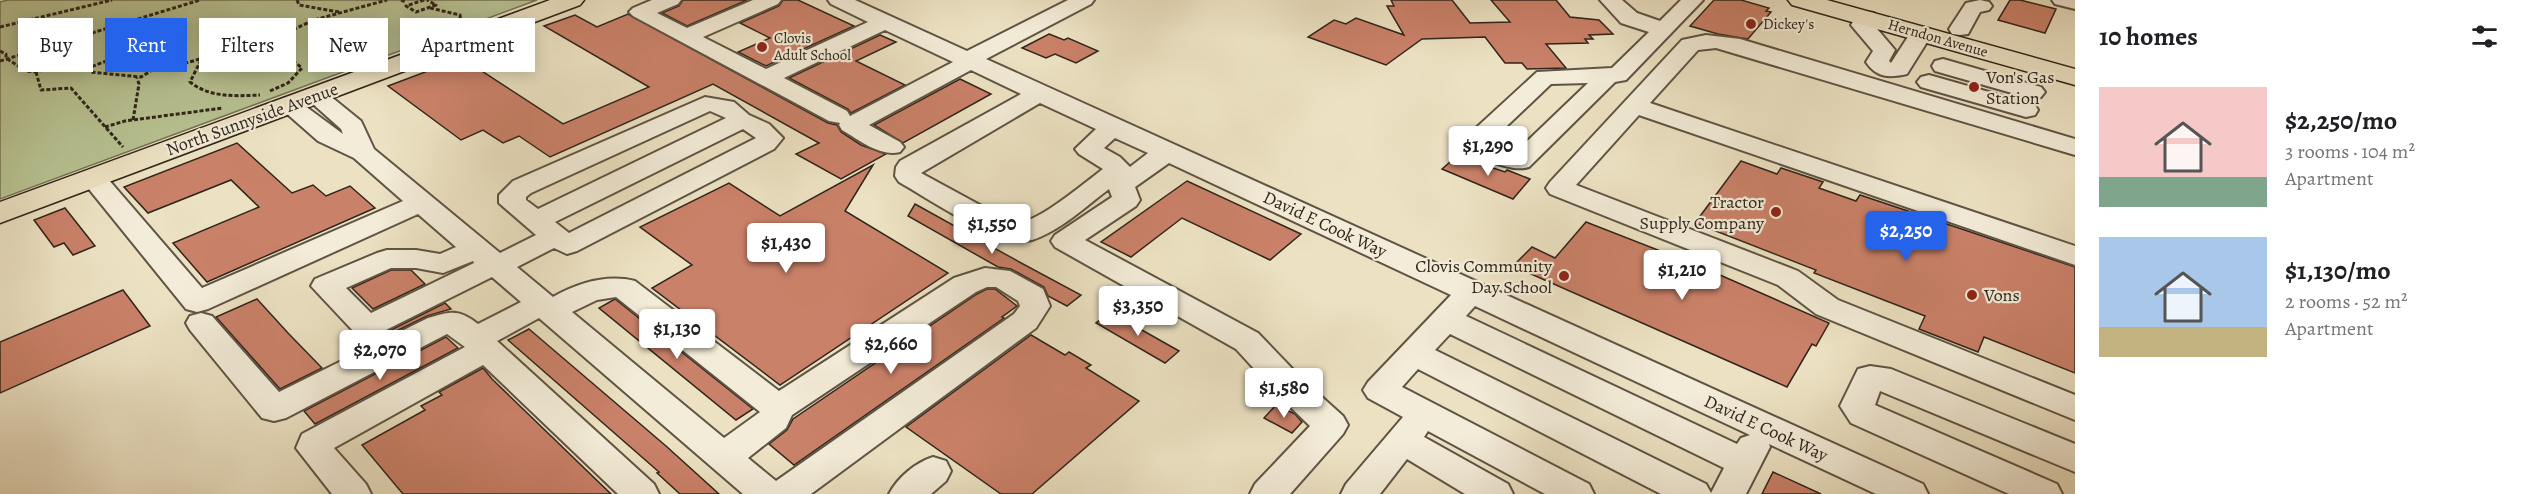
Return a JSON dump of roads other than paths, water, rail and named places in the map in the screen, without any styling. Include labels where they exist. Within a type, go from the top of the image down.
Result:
[{"type":"main road","name":"North Sunnyside Avenue","points":[[0,213],[572,0]]},
{"type":"main road","name":"Herndon Avenue","points":[[1800,0],[1967,31],[2075,59]]},
{"type":"main road","name":"Herndon Avenue","points":[[1858,9],[1921,34],[2075,77]]},
{"type":"street","points":[[671,0],[640,12],[838,116]]},
{"type":"street","points":[[713,0],[740,14]]},
{"type":"street","points":[[686,36],[771,0]]},
{"type":"street","name":"David E Cook Way","points":[[837,0],[1910,494]]},
{"type":"street","points":[[891,147],[851,125],[1084,0]]},
{"type":"street","points":[[1610,0],[1629,18],[1663,29]]},
{"type":"street","points":[[1609,75],[1520,162],[1473,144],[1545,77],[1609,75],[1618,75],[1693,0]]},
{"type":"street","points":[[2062,0],[2075,3]]},
{"type":"street","points":[[1967,31],[1987,10],[1984,3]]},
{"type":"street","points":[[1858,9],[1862,25],[1884,50],[1878,62],[1879,79]]},
{"type":"street","points":[[766,78],[885,22]]},
{"type":"street","points":[[1879,79],[1899,69],[1921,34]]},
{"type":"street","points":[[2075,147],[1879,79],[1732,44],[1699,41],[1690,45],[1559,188],[1788,278],[1827,307],[2075,408]]},
{"type":"street","points":[[1933,75],[2029,103]]},
{"type":"street","points":[[1040,93],[909,167],[908,177],[1006,231],[1024,233],[1049,220],[1119,170],[1111,162],[1088,149],[1113,127]]},
{"type":"street","points":[[316,96],[352,126],[363,153]]},
{"type":"street","points":[[489,259],[545,229],[740,121],[747,121],[765,132],[770,138],[765,144],[567,245],[545,229],[513,203],[512,195],[522,187],[705,105],[714,103],[731,111],[740,121]]},
{"type":"street","points":[[289,105],[327,136],[363,153],[767,494]]},
{"type":"street","points":[[1634,105],[2075,256]]},
{"type":"street","points":[[1167,152],[1121,185],[1126,200],[1065,241],[1247,341],[1291,388],[1331,425],[1268,494]]},
{"type":"street","points":[[93,178],[197,302],[429,208]]},
{"type":"street","points":[[724,457],[774,419],[778,408],[971,283],[992,276],[1009,282],[1032,296],[1035,306],[1025,321],[785,494]]},
{"type":"street","points":[[353,494],[313,448],[314,443],[546,307],[594,289],[610,286],[624,288],[778,408]]},
{"type":"street","points":[[1471,292],[1380,390],[1576,494]]},
{"type":"street","points":[[1445,319],[1744,462]]},
{"type":"street","points":[[201,323],[273,409],[439,325],[455,322],[641,494]]},
{"type":"street","points":[[1414,353],[1693,494]]},
{"type":"street","points":[[2044,494],[1863,414],[1857,406],[1870,377],[1879,377],[2075,459]]},
{"type":"street","points":[[1359,494],[1423,413]]},
{"type":"street","points":[[1728,494],[1764,427]]},
{"type":"street","points":[[1402,440],[1495,494]]},
{"type":"street","points":[[907,494],[933,471]]},
{"type":"place","name":"Dickey's","points":[[1751,24]]},
{"type":"place","name":"Clovis Adult School","points":[[762,47]]},
{"type":"place","name":"Von's Gas Station","points":[[1974,87]]},
{"type":"place","name":"Tractor Supply Company","points":[[1776,212]]},
{"type":"place","name":"Clovis Community Day School","points":[[1564,276]]},
{"type":"place","name":"Vons","points":[[1972,295]]}]
